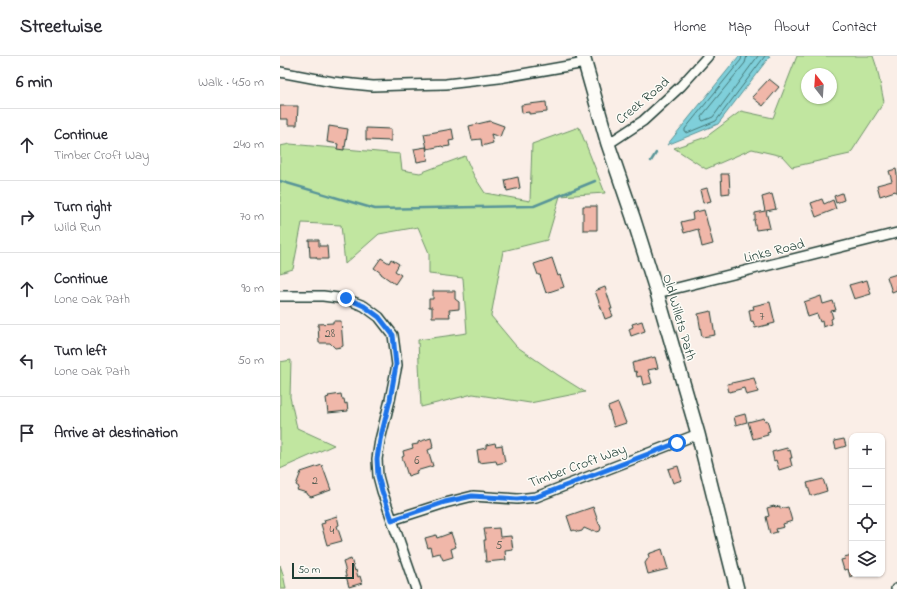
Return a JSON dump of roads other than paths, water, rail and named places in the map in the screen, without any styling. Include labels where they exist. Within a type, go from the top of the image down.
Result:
[{"type":"main road","name":"Old Willets Path","points":[[584,59],[608,144],[657,293],[698,434],[737,589]]},
{"type":"street","name":"Creek Road","points":[[608,144],[643,121],[681,86],[708,56]]},
{"type":"street","points":[[280,72],[333,82],[373,86],[403,86],[446,84],[499,78],[584,59]]},
{"type":"street","name":"Links Road","points":[[657,293],[897,233]]},
{"type":"street","points":[[280,296],[323,296],[346,298],[369,309],[379,317],[393,335],[396,365],[390,400],[380,440],[377,459],[378,476],[416,589]]},
{"type":"street","name":"Timber Croft Way","points":[[392,520],[445,502],[472,496],[517,499],[536,497],[698,434]]},
{"type":"water","points":[[739,56],[770,56],[718,124],[667,145]]},
{"type":"waterway","points":[[651,161],[656,153]]},
{"type":"waterway","points":[[280,181],[375,209],[534,206],[595,181]]}]
